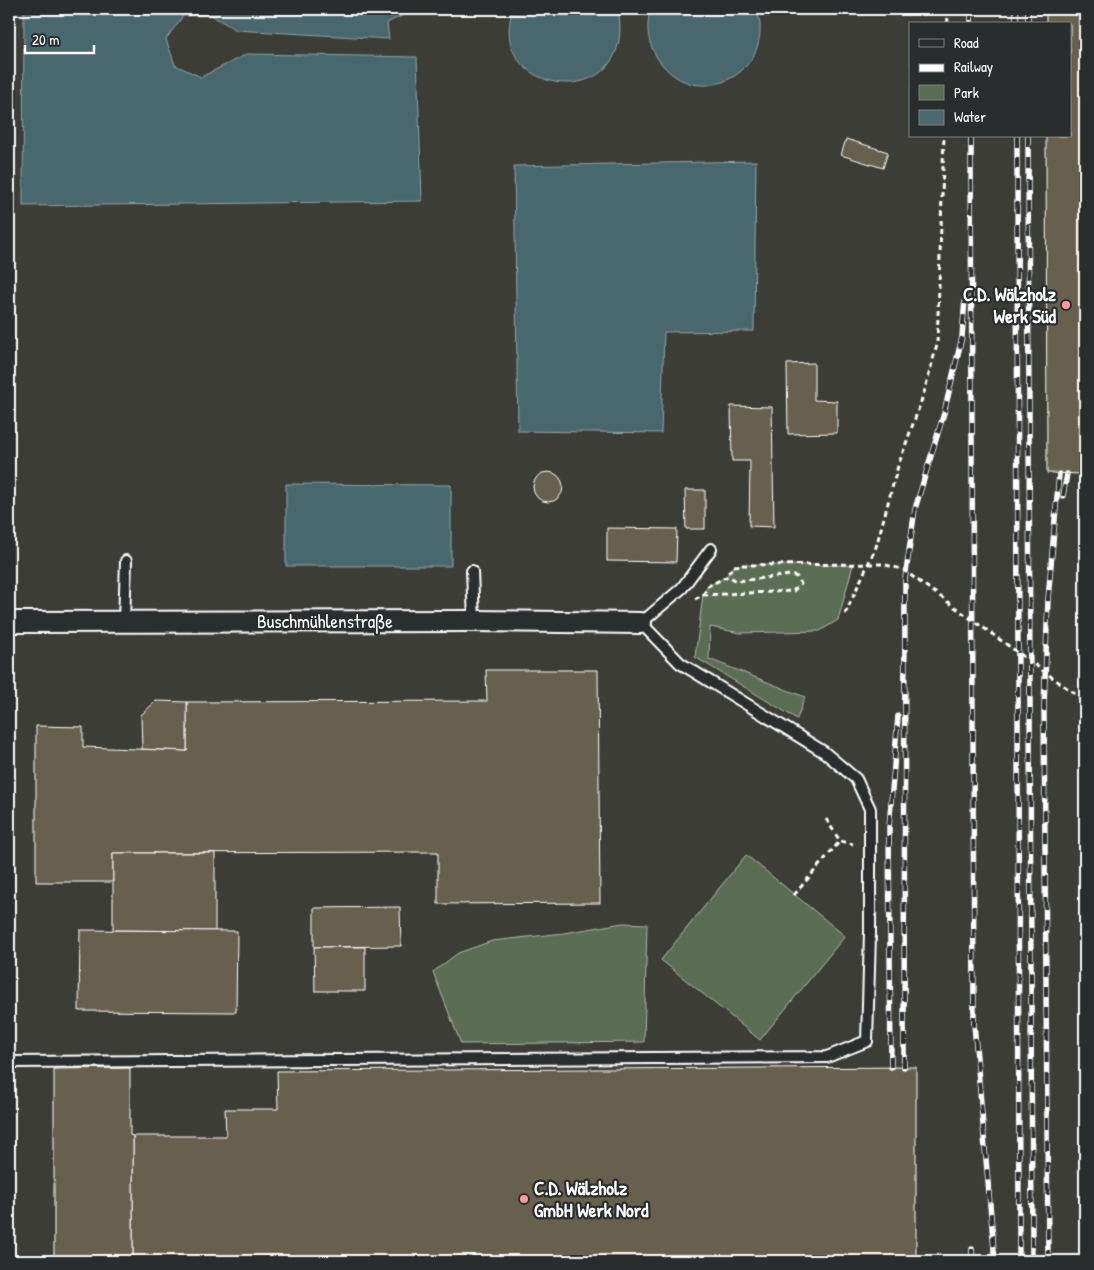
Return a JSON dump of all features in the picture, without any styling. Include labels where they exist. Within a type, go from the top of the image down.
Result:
[{"type":"street","name":"Buschmühlenstraße","points":[[9,622],[474,620],[641,623]]},
{"type":"lane","points":[[9,1062],[827,1057],[867,1041],[870,933],[870,810],[856,779],[824,752],[680,663],[641,623],[682,588],[711,549]]},
{"type":"lane","points":[[124,622],[126,561]]},
{"type":"lane","points":[[472,571],[474,620]]},
{"type":"path","points":[[947,9],[948,22]]},
{"type":"path","points":[[845,614],[876,547],[898,466],[923,396],[937,345],[944,138]]},
{"type":"path","points":[[728,576],[737,580],[791,575],[797,577],[801,584],[793,591],[703,595],[708,586],[728,576],[731,569],[742,565],[882,564],[902,569],[1085,701]]},
{"type":"path","points":[[826,819],[840,841],[870,847]]},
{"type":"path","points":[[794,895],[840,841]]},
{"type":"shaded area","points":[[9,9],[1085,9],[1085,1261],[9,1261]]},
{"type":"green space","points":[[853,565],[838,620],[820,631],[740,633],[710,627],[709,659],[805,697],[797,719],[695,657],[703,595],[708,586],[728,576],[728,573],[734,566]]},
{"type":"green space","points":[[746,855],[845,936],[760,1040],[661,960]]},
{"type":"green space","points":[[623,923],[647,924],[644,1042],[461,1044],[433,972],[458,953],[492,941],[564,933]]},
{"type":"water","points":[[24,9],[416,9],[387,23],[389,39],[236,30],[211,15],[183,16],[166,39],[175,65],[201,77],[247,54],[417,57],[422,201],[23,206]]},
{"type":"water","points":[[513,9],[618,9],[618,44],[606,67],[586,80],[562,83],[539,77],[520,62],[510,39]]},
{"type":"water","points":[[651,9],[757,9],[760,32],[755,52],[744,68],[729,79],[711,85],[692,84],[674,76],[658,59],[648,35]]},
{"type":"water","points":[[756,161],[754,331],[664,332],[661,433],[518,431],[514,166]]},
{"type":"water","points":[[286,484],[451,485],[451,566],[286,566]]},
{"type":"building","name":"C.D. Wälzholz Werk Süd","points":[[1046,9],[1085,9],[1085,474],[1047,473],[1046,138],[1072,138],[1072,22],[1046,22]]},
{"type":"building","points":[[846,139],[888,152],[883,168],[841,155]]},
{"type":"building","points":[[814,363],[814,400],[837,401],[837,433],[788,434],[787,364]]},
{"type":"building","points":[[731,406],[772,407],[774,527],[749,526],[750,461],[732,461]]},
{"type":"building","points":[[548,472],[559,476],[563,487],[559,498],[548,502],[537,498],[533,487],[537,476]]},
{"type":"building","points":[[685,490],[705,490],[705,529],[686,529]]},
{"type":"building","points":[[607,528],[677,529],[676,562],[607,561]]},
{"type":"building","points":[[486,670],[598,670],[600,903],[438,904],[438,852],[113,853],[113,882],[36,882],[36,726],[83,727],[83,747],[187,751],[187,702],[487,701]]},
{"type":"building","points":[[156,701],[187,702],[187,751],[142,749],[141,715]]},
{"type":"building","points":[[113,853],[215,853],[215,931],[113,930]]},
{"type":"building","points":[[400,907],[401,946],[314,947],[314,908]]},
{"type":"building","points":[[80,930],[237,931],[236,1012],[79,1011]]},
{"type":"building","points":[[314,947],[365,947],[365,991],[315,991]]},
{"type":"building","name":"C.D. Wälzholz GmbH Werk Nord","points":[[916,1067],[916,1261],[133,1261],[133,1136],[226,1136],[225,1109],[278,1109],[277,1071]]},
{"type":"building","points":[[130,1068],[130,1135],[133,1136],[133,1261],[54,1261],[54,1069]]},
{"type":"railway","points":[[971,9],[971,22]]},
{"type":"railway","points":[[1016,9],[1016,22]]},
{"type":"railway","points":[[1028,9],[1028,22]]},
{"type":"railway","points":[[971,138],[974,1024],[995,1261]]},
{"type":"railway","points":[[1017,138],[1019,1261]]},
{"type":"railway","points":[[1028,138],[1032,1261]]},
{"type":"railway","points":[[904,1067],[905,579],[915,509],[944,413],[962,337],[965,299]]},
{"type":"railway","points":[[1048,1261],[1044,707],[1048,599],[1059,474]]},
{"type":"railway","points":[[1063,496],[1067,474]]},
{"type":"railway","points":[[891,1067],[889,828],[898,716]]},
{"type":"railway","points":[[972,1249],[972,1261]]},
{"type":"place","name":"C.D. Wälzholz Werk Süd","points":[[1066,305]]},
{"type":"place","name":"C.D. Wälzholz GmbH Werk Nord","points":[[524,1199]]}]
